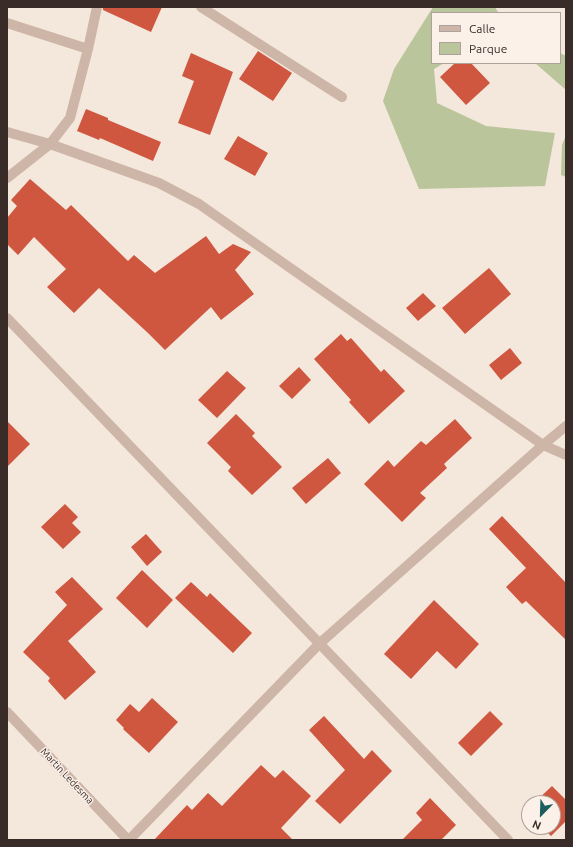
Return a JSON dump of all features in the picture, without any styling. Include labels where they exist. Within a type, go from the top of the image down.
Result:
[{"type":"street","points":[[7,178],[50,144],[70,118],[98,7]]},
{"type":"street","points":[[201,7],[342,97]]},
{"type":"street","points":[[7,23],[88,49]]},
{"type":"street","points":[[7,132],[50,144],[159,183],[199,204],[543,445],[566,456]]},
{"type":"street","points":[[7,318],[508,840]]},
{"type":"street","points":[[128,840],[319,644],[566,426]]},
{"type":"street","name":"Martin Ledesma","points":[[7,712],[128,840]]},
{"type":"green space","points":[[433,7],[495,7],[498,12],[431,12],[431,64],[442,64],[434,69],[437,103],[486,126],[555,133],[545,186],[419,189],[383,101],[394,69]]},
{"type":"green space","points":[[561,54],[566,56],[566,90],[536,64],[561,64]]},
{"type":"green space","points":[[566,135],[566,177],[561,175],[562,145]]},
{"type":"building","points":[[103,7],[162,7],[151,32],[103,10]]},
{"type":"building","points":[[258,51],[292,73],[273,101],[239,79]]},
{"type":"building","points":[[191,53],[233,72],[210,135],[178,123],[194,81],[182,76]]},
{"type":"building","points":[[454,64],[472,64],[490,83],[466,105],[440,77]]},
{"type":"building","points":[[86,109],[108,118],[108,120],[161,142],[153,161],[100,138],[99,140],[77,131]]},
{"type":"building","points":[[238,136],[268,153],[255,176],[224,159]]},
{"type":"building","points":[[30,179],[66,210],[71,205],[128,261],[134,255],[155,273],[206,236],[219,254],[233,244],[251,252],[235,270],[254,294],[221,320],[211,307],[165,350],[99,288],[74,313],[47,287],[66,269],[34,237],[18,255],[7,244],[7,218],[17,206],[11,200]]},
{"type":"building","points":[[489,268],[511,294],[465,334],[442,308]]},
{"type":"building","points":[[423,293],[436,306],[418,321],[406,308]]},
{"type":"building","points":[[341,334],[347,341],[351,338],[381,372],[384,369],[405,391],[369,424],[349,402],[351,400],[314,359]]},
{"type":"building","points":[[510,348],[522,363],[501,380],[489,365]]},
{"type":"building","points":[[299,367],[311,380],[292,399],[279,386]]},
{"type":"building","points":[[227,371],[246,388],[217,418],[198,400]]},
{"type":"building","points":[[236,414],[255,433],[252,436],[282,467],[252,495],[228,471],[231,467],[207,443]]},
{"type":"building","points":[[455,419],[472,438],[444,464],[447,468],[420,493],[426,498],[402,522],[364,484],[388,460],[394,467],[421,441],[426,445]]},
{"type":"building","points":[[7,421],[30,444],[7,467]]},
{"type":"building","points":[[328,458],[341,473],[306,504],[292,488]]},
{"type":"building","points":[[65,504],[78,517],[72,523],[81,532],[63,549],[41,527]]},
{"type":"building","points":[[502,516],[566,583],[566,640],[526,601],[522,604],[506,587],[526,568],[489,529]]},
{"type":"building","points":[[146,534],[162,552],[147,566],[131,547]]},
{"type":"building","points":[[142,570],[173,600],[147,628],[116,598]]},
{"type":"building","points":[[72,577],[103,609],[68,641],[96,672],[65,700],[48,681],[50,678],[23,652],[67,605],[55,592]]},
{"type":"building","points":[[191,582],[207,597],[210,593],[252,633],[233,653],[175,598]]},
{"type":"building","points":[[434,600],[479,644],[456,669],[437,651],[411,679],[384,654]]},
{"type":"building","points":[[152,698],[178,722],[149,753],[123,729],[124,728],[116,720],[130,704],[139,712]]},
{"type":"building","points":[[490,711],[503,724],[471,756],[458,743]]},
{"type":"building","points":[[324,716],[364,759],[372,750],[392,771],[340,824],[315,801],[345,770],[309,730]]},
{"type":"building","points":[[261,765],[275,778],[283,770],[311,796],[281,828],[293,840],[154,840],[187,805],[192,810],[208,793],[222,806]]},
{"type":"building","points":[[552,786],[561,795],[542,795]]},
{"type":"building","points":[[561,795],[566,800],[566,821],[561,826]]},
{"type":"building","points":[[430,798],[456,825],[441,840],[402,840],[422,820],[416,813]]}]
